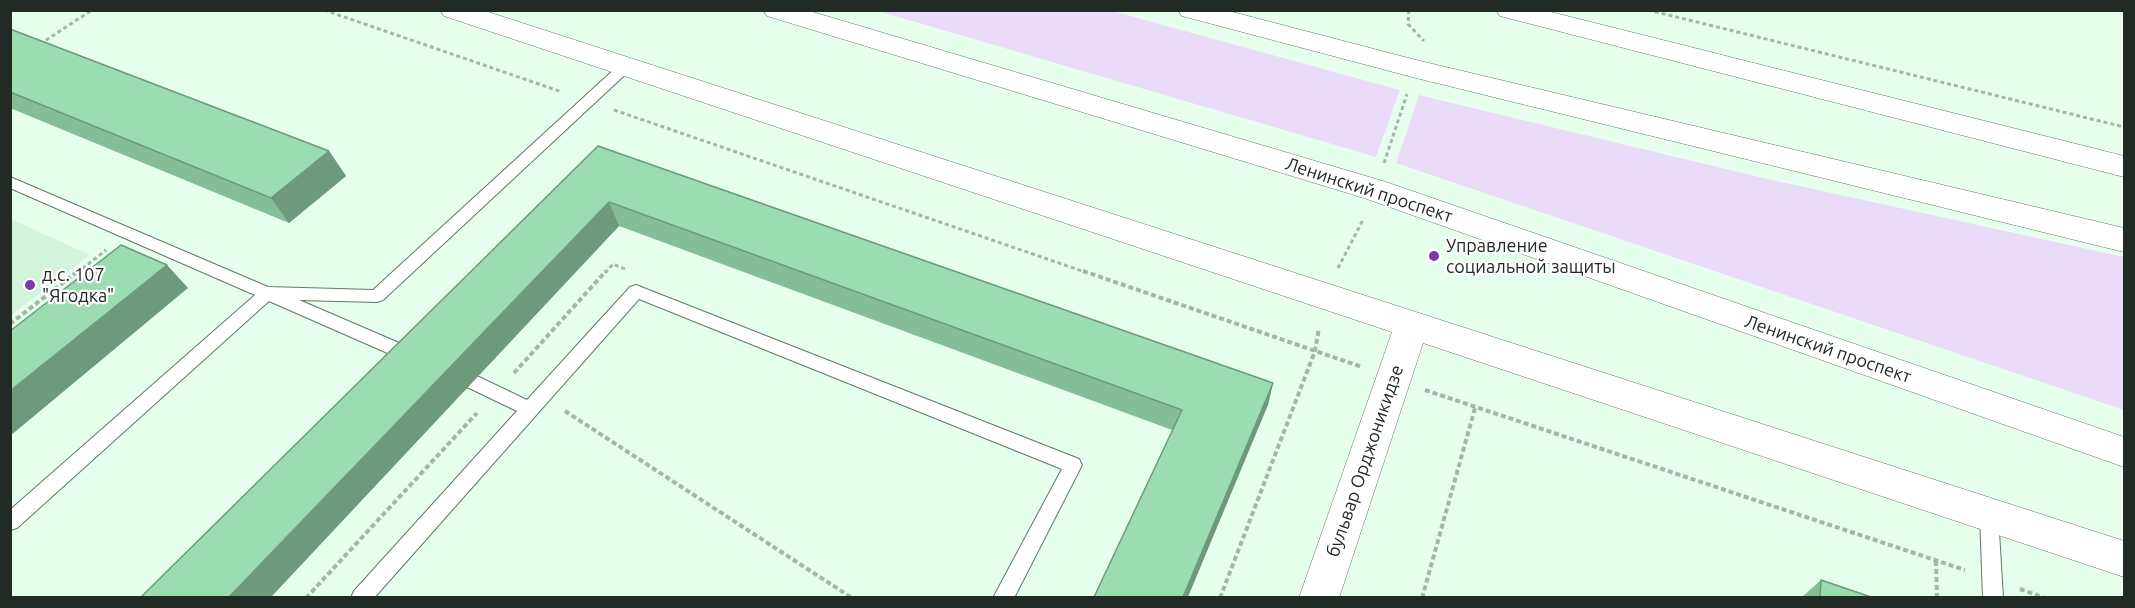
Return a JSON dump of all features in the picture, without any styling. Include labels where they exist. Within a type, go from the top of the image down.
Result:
[{"type":"street","points":[[453,10],[2124,559]]},
{"type":"street","name":"Ленинский проспект","points":[[776,10],[1375,190],[2124,452]]},
{"type":"street","points":[[1191,10],[1416,69],[2124,240]]},
{"type":"street","points":[[1509,10],[2124,167]]},
{"type":"street","name":"бульвар Орджоникидзе","points":[[1319,597],[1412,324]]},
{"type":"lane","points":[[10,522],[268,293],[377,296],[624,68]]},
{"type":"lane","points":[[10,182],[421,360]]},
{"type":"lane","points":[[361,597],[636,291],[1073,465],[1003,597]]},
{"type":"lane","points":[[473,382],[495,393],[536,402]]},
{"type":"lane","points":[[1989,515],[1993,588]]},
{"type":"path","points":[[36,46],[92,10]]},
{"type":"path","points":[[324,10],[1394,378],[1475,408],[1936,561],[1993,588],[2045,597]]},
{"type":"path","points":[[1375,190],[1424,42],[1408,24],[1409,10]]},
{"type":"path","points":[[1648,10],[2124,127]]},
{"type":"path","points":[[10,324],[127,233]]},
{"type":"path","points":[[105,250],[116,255]]},
{"type":"path","points":[[1220,597],[1315,351]]},
{"type":"path","points":[[306,597],[495,393]]},
{"type":"path","points":[[536,402],[852,597]]},
{"type":"path","points":[[1422,597],[1475,408]]},
{"type":"path","points":[[1936,561],[1937,597]]},
{"type":"shaded area","points":[[878,11],[1112,11],[1400,90],[1376,157]]},
{"type":"shaded area","points":[[1419,95],[1763,178],[2124,257],[2124,410],[1396,163]]},
{"type":"shaded area","name":"д.с. 107 \"Ягодка\"","points":[[11,219],[90,255],[11,315]]},
{"type":"building","points":[[10,29],[329,151],[271,198],[10,92]]},
{"type":"building","points":[[598,146],[1273,383],[1183,597],[1094,597],[1182,410],[609,202],[229,597],[141,597]]},
{"type":"building","points":[[121,245],[167,265],[10,391],[10,331]]},
{"type":"building","points":[[1821,580],[1871,597],[1820,597]]},
{"type":"place","name":"Управление социальной защиты","points":[[1434,256]]},
{"type":"place","name":"д.с. 107 \"Ягодка\"","points":[[30,285]]}]
